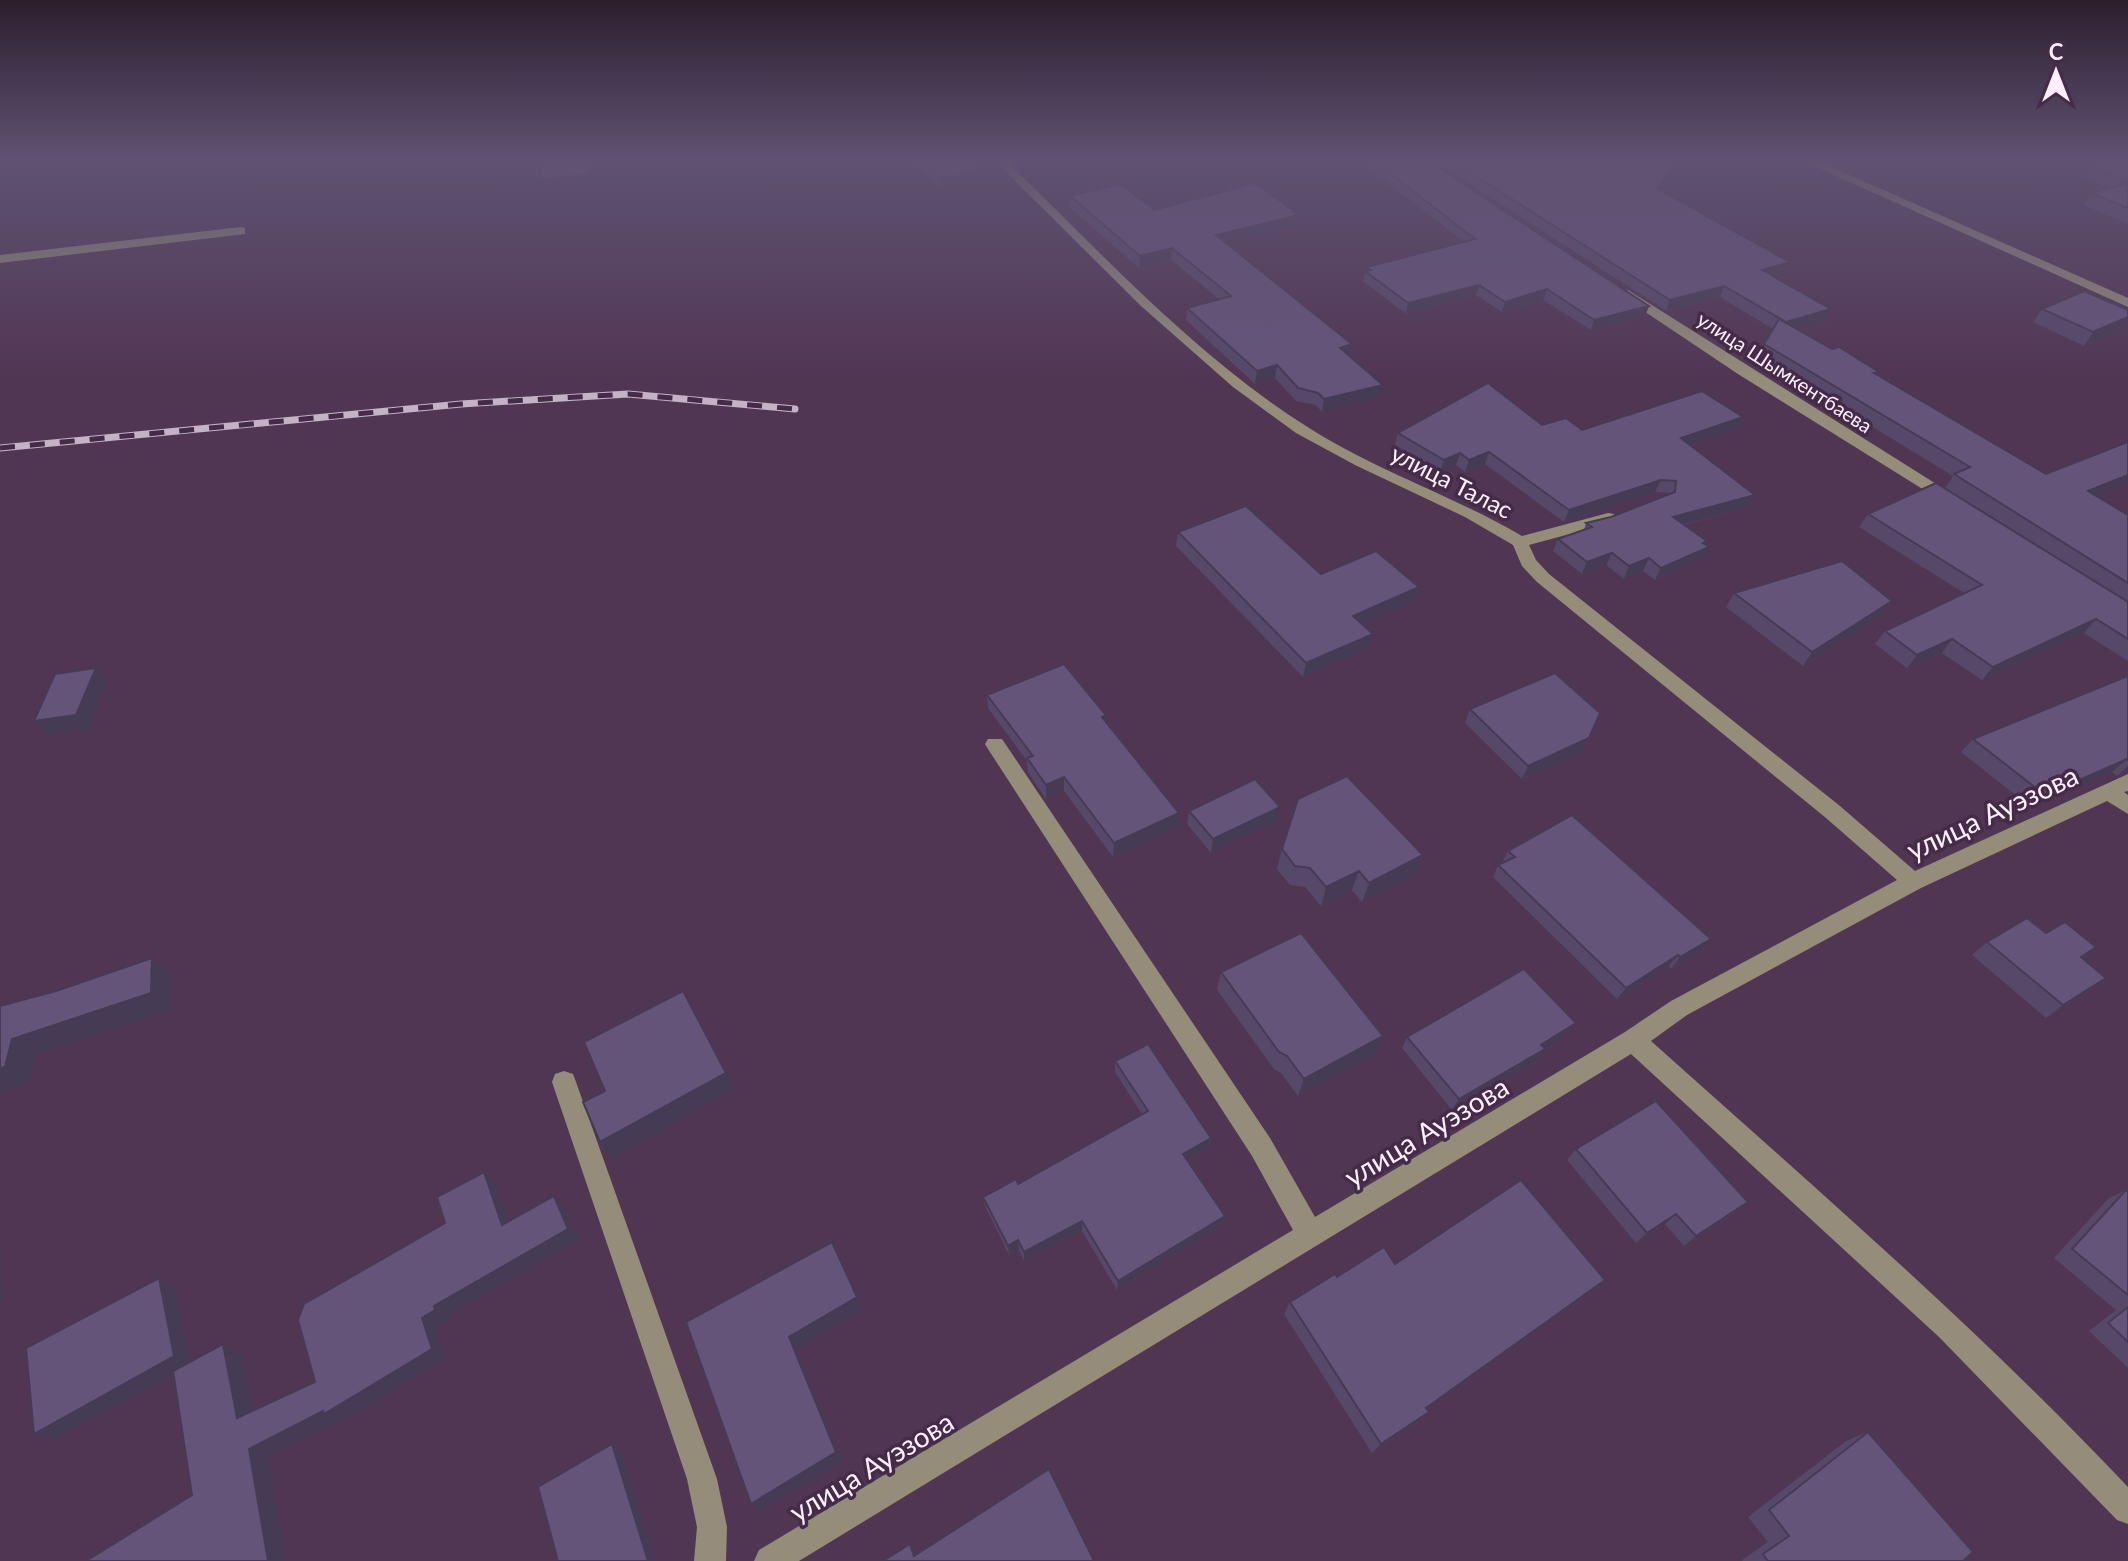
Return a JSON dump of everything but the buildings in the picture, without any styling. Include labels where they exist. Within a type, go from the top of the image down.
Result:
[{"type":"street","points":[[0,259],[216,234]]},
{"type":"street","name":"улица Талас","points":[[1075,234],[1146,303],[1238,384],[1279,415],[1360,462],[1471,513],[1520,542],[1528,562],[1543,578],[1833,812],[1913,882]]},
{"type":"street","points":[[1973,234],[2128,303]]},
{"type":"street","name":"улица Шымкентбаева","points":[[1620,289],[1743,371],[1970,512]]},
{"type":"street","points":[[1520,542],[1624,512]]},
{"type":"street","points":[[995,744],[1261,1147],[1311,1236]]},
{"type":"street","name":"улица Ауэзова","points":[[770,1561],[1311,1236],[1633,1040],[1679,1008],[1913,882],[2121,793]]},
{"type":"street","points":[[1633,1040],[1942,1324],[2091,1468],[2128,1509]]},
{"type":"street","points":[[564,1082],[702,1479],[712,1527],[710,1561]]},
{"type":"railway","points":[[0,448],[461,404],[628,394],[795,409]]}]
